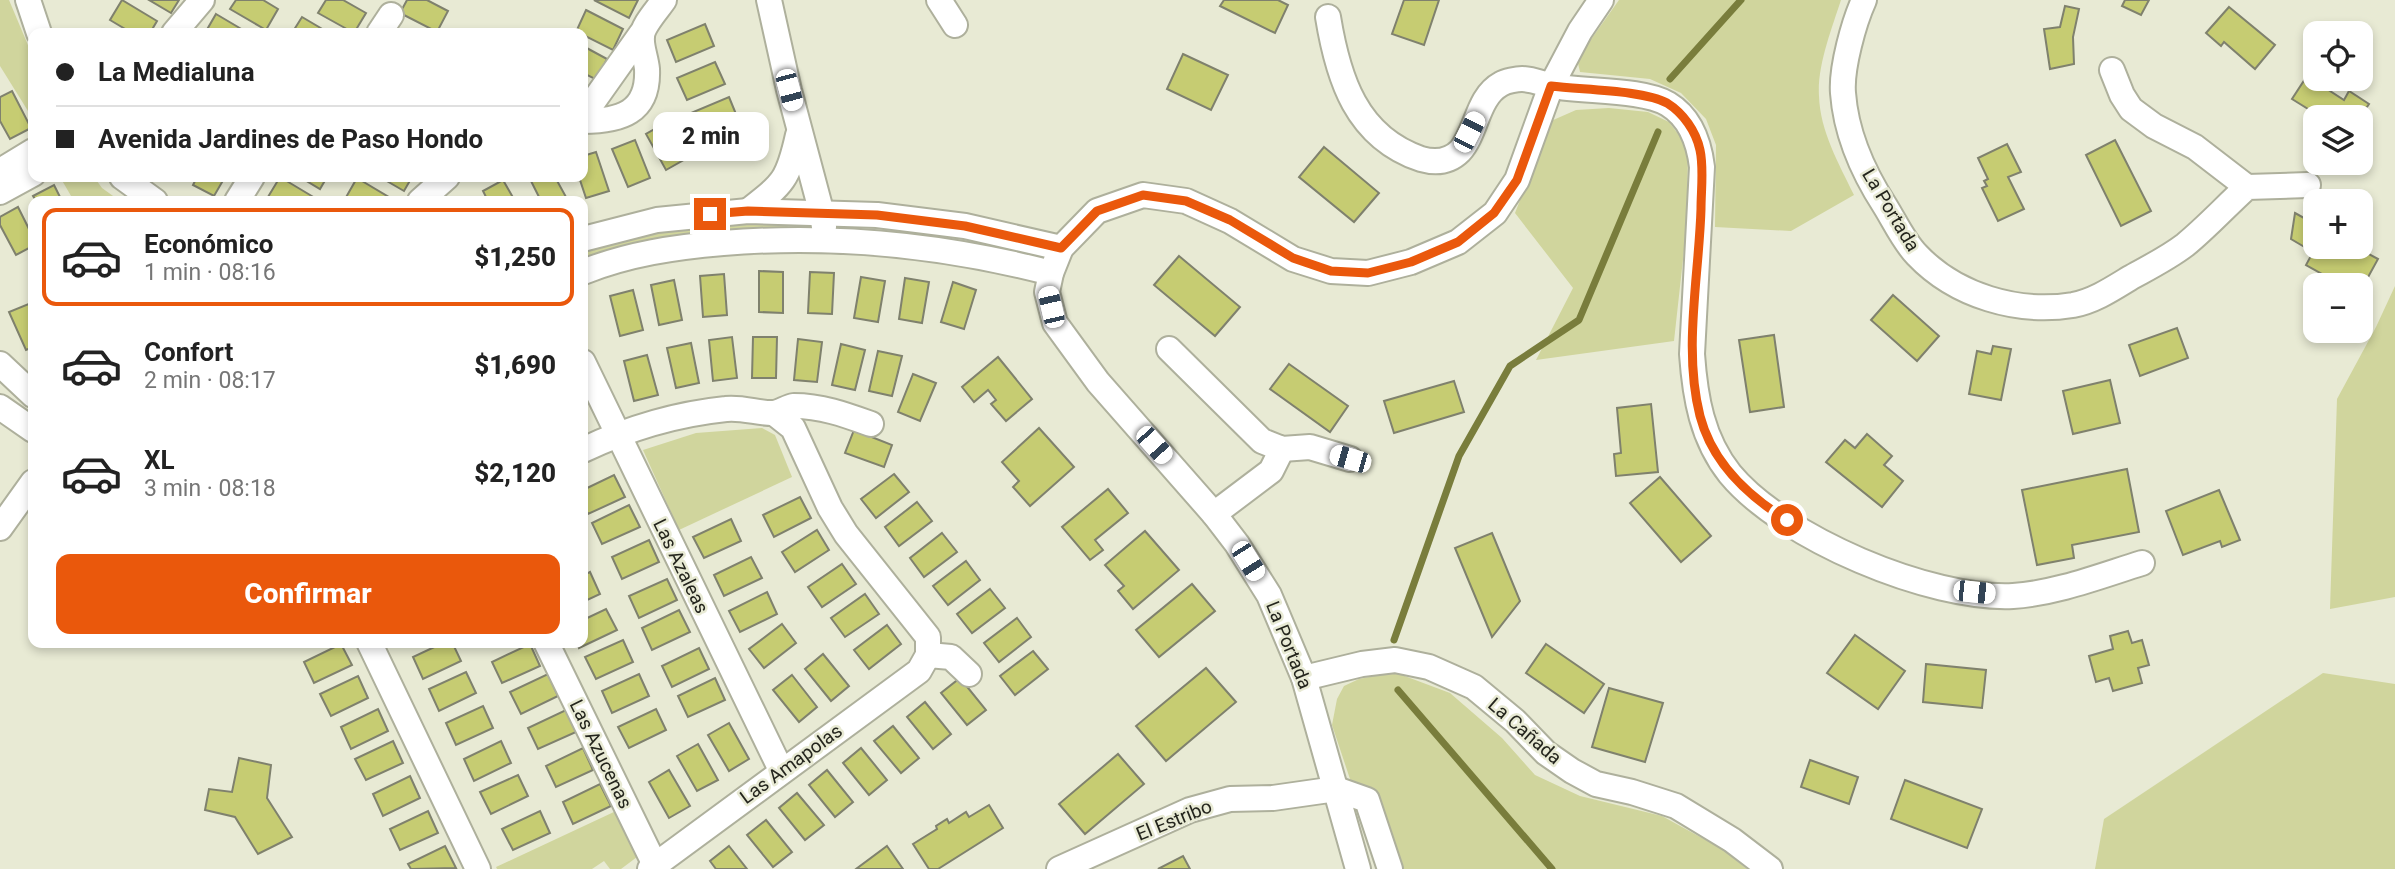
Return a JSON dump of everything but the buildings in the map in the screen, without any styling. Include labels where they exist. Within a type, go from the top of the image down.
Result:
[{"type":"street","points":[[28,0],[37,28]]},
{"type":"street","points":[[178,28],[202,0]]},
{"type":"street","points":[[588,109],[664,0]]},
{"type":"street","points":[[769,0],[799,131],[822,214],[825,239]]},
{"type":"street","points":[[939,0],[955,25]]},
{"type":"street","name":"La Portada","points":[[1358,869],[1304,678],[1269,595],[1237,544],[1214,514],[1098,383],[1055,323],[1047,292],[1051,273],[1061,248],[1097,211],[1143,195],[1186,201],[1230,220],[1293,258],[1331,271],[1368,273],[1411,262],[1458,242],[1494,213],[1517,180],[1551,86],[1580,31],[1601,0]]},
{"type":"street","name":"La Portada","points":[[1864,0],[1849,51],[1843,91],[1853,145],[1874,188],[1915,254],[1940,275],[1980,296],[2014,306],[2046,308],[2075,305],[2102,295],[2184,246],[2247,187]]},
{"type":"street","points":[[1328,17],[1335,57],[1348,93],[1371,128],[1399,152],[1432,162],[1447,160],[1460,150],[1488,96],[1501,84],[1522,79],[1551,86],[1649,96],[1667,104],[1684,118],[1694,133],[1702,167],[1692,354],[1698,406],[1711,443],[1730,474],[1765,506],[1841,552],[1885,571],[1955,591],[2012,596],[2046,591],[2142,563]]},
{"type":"street","points":[[588,121],[607,121],[624,116],[636,107],[643,94],[647,69],[641,34]]},
{"type":"street","points":[[2112,70],[2122,96],[2131,109],[2154,126],[2195,147],[2247,187],[2308,185]]},
{"type":"street","points":[[748,211],[775,190],[790,171],[799,131]]},
{"type":"street","points":[[0,171],[28,154]]},
{"type":"street","points":[[0,192],[28,177]]},
{"type":"street","points":[[129,182],[148,196]]},
{"type":"street","points":[[426,196],[441,182]]},
{"type":"street","points":[[588,238],[657,220],[748,211],[877,215],[965,226],[1061,248]]},
{"type":"street","points":[[588,270],[611,261],[684,247],[759,240],[825,239],[925,247],[991,258],[1051,273]]},
{"type":"street","points":[[1168,349],[1262,441],[1282,449],[1310,447],[1350,459]]},
{"type":"street","points":[[0,364],[28,390]]},
{"type":"street","name":"Las Azaleas","points":[[588,384],[601,442]]},
{"type":"street","points":[[774,413],[791,406],[830,409],[872,424]]},
{"type":"street","points":[[0,407],[28,427]]},
{"type":"street","points":[[601,442],[659,422],[726,409],[774,413],[793,428],[830,508],[846,534],[928,637],[928,655],[951,657],[969,674]]},
{"type":"street","name":"Las Azaleas","points":[[588,412],[601,442],[781,770]]},
{"type":"street","points":[[1214,514],[1271,471],[1282,449]]},
{"type":"street","points":[[0,528],[28,489]]},
{"type":"street","points":[[372,648],[478,869]]},
{"type":"street","name":"Las Azucenas","points":[[549,648],[652,867]]},
{"type":"street","name":"Las Amapolas","points":[[652,867],[919,671],[928,655]]},
{"type":"street","name":"La Cañada","points":[[1304,678],[1362,664],[1395,660],[1429,667],[1474,687],[1515,721],[1546,753],[1572,771],[1596,785],[1632,792],[1676,806],[1732,840],[1770,869]]},
{"type":"street","points":[[1336,789],[1367,800],[1390,869]]},
{"type":"street","name":"El Estribo","points":[[1059,869],[1190,810],[1230,800],[1273,798],[1336,789]]},
{"type":"green space","points":[[0,0],[9,0],[28,45],[28,111],[0,66]]},
{"type":"green space","points":[[1619,0],[1841,0],[1823,60],[1819,96],[1827,135],[1854,195],[1791,231],[1715,227],[1716,145],[1706,119],[1681,93],[1650,79],[1580,72],[1577,59]]},
{"type":"green space","points":[[1609,108],[1648,112],[1669,122],[1688,147],[1687,223],[1674,341],[1536,360],[1573,288],[1515,213],[1551,121],[1576,110]]},
{"type":"green space","points":[[63,182],[98,182],[113,196],[71,196]]},
{"type":"green space","points":[[739,223],[788,224],[787,231],[588,260],[588,250],[602,245],[660,232]]},
{"type":"green space","points":[[2395,286],[2395,597],[2330,609],[2337,399],[2367,343],[2373,343],[2376,327]]},
{"type":"green space","points":[[762,428],[775,435],[792,477],[679,530],[643,450],[696,433]]},
{"type":"green space","points":[[1394,672],[1450,693],[1502,738],[1535,775],[1580,796],[1662,816],[1722,849],[1747,869],[1401,869],[1376,791],[1352,785],[1332,725],[1337,699],[1344,686],[1359,679]]},
{"type":"green space","points":[[2323,673],[2395,684],[2395,869],[2095,869],[2104,819]]},
{"type":"green space","points":[[616,811],[637,857],[621,869],[610,869],[604,861],[592,869],[496,867]]},
{"type":"waterway","points":[[1670,79],[1741,0]]},
{"type":"waterway","points":[[1394,640],[1459,456],[1510,366],[1579,320],[1658,132]]},
{"type":"waterway","points":[[1398,690],[1552,869]]},
{"type":"route","points":[[710,214],[748,211],[877,215],[965,226],[1061,248],[1097,211],[1143,195],[1186,201],[1230,220],[1293,258],[1331,271],[1368,273],[1411,262],[1458,242],[1494,213],[1517,180],[1551,86],[1649,96],[1667,104],[1684,118],[1694,133],[1700,150],[1700,231],[1692,354],[1700,417],[1711,443],[1730,474],[1765,506],[1787,520]]}]
